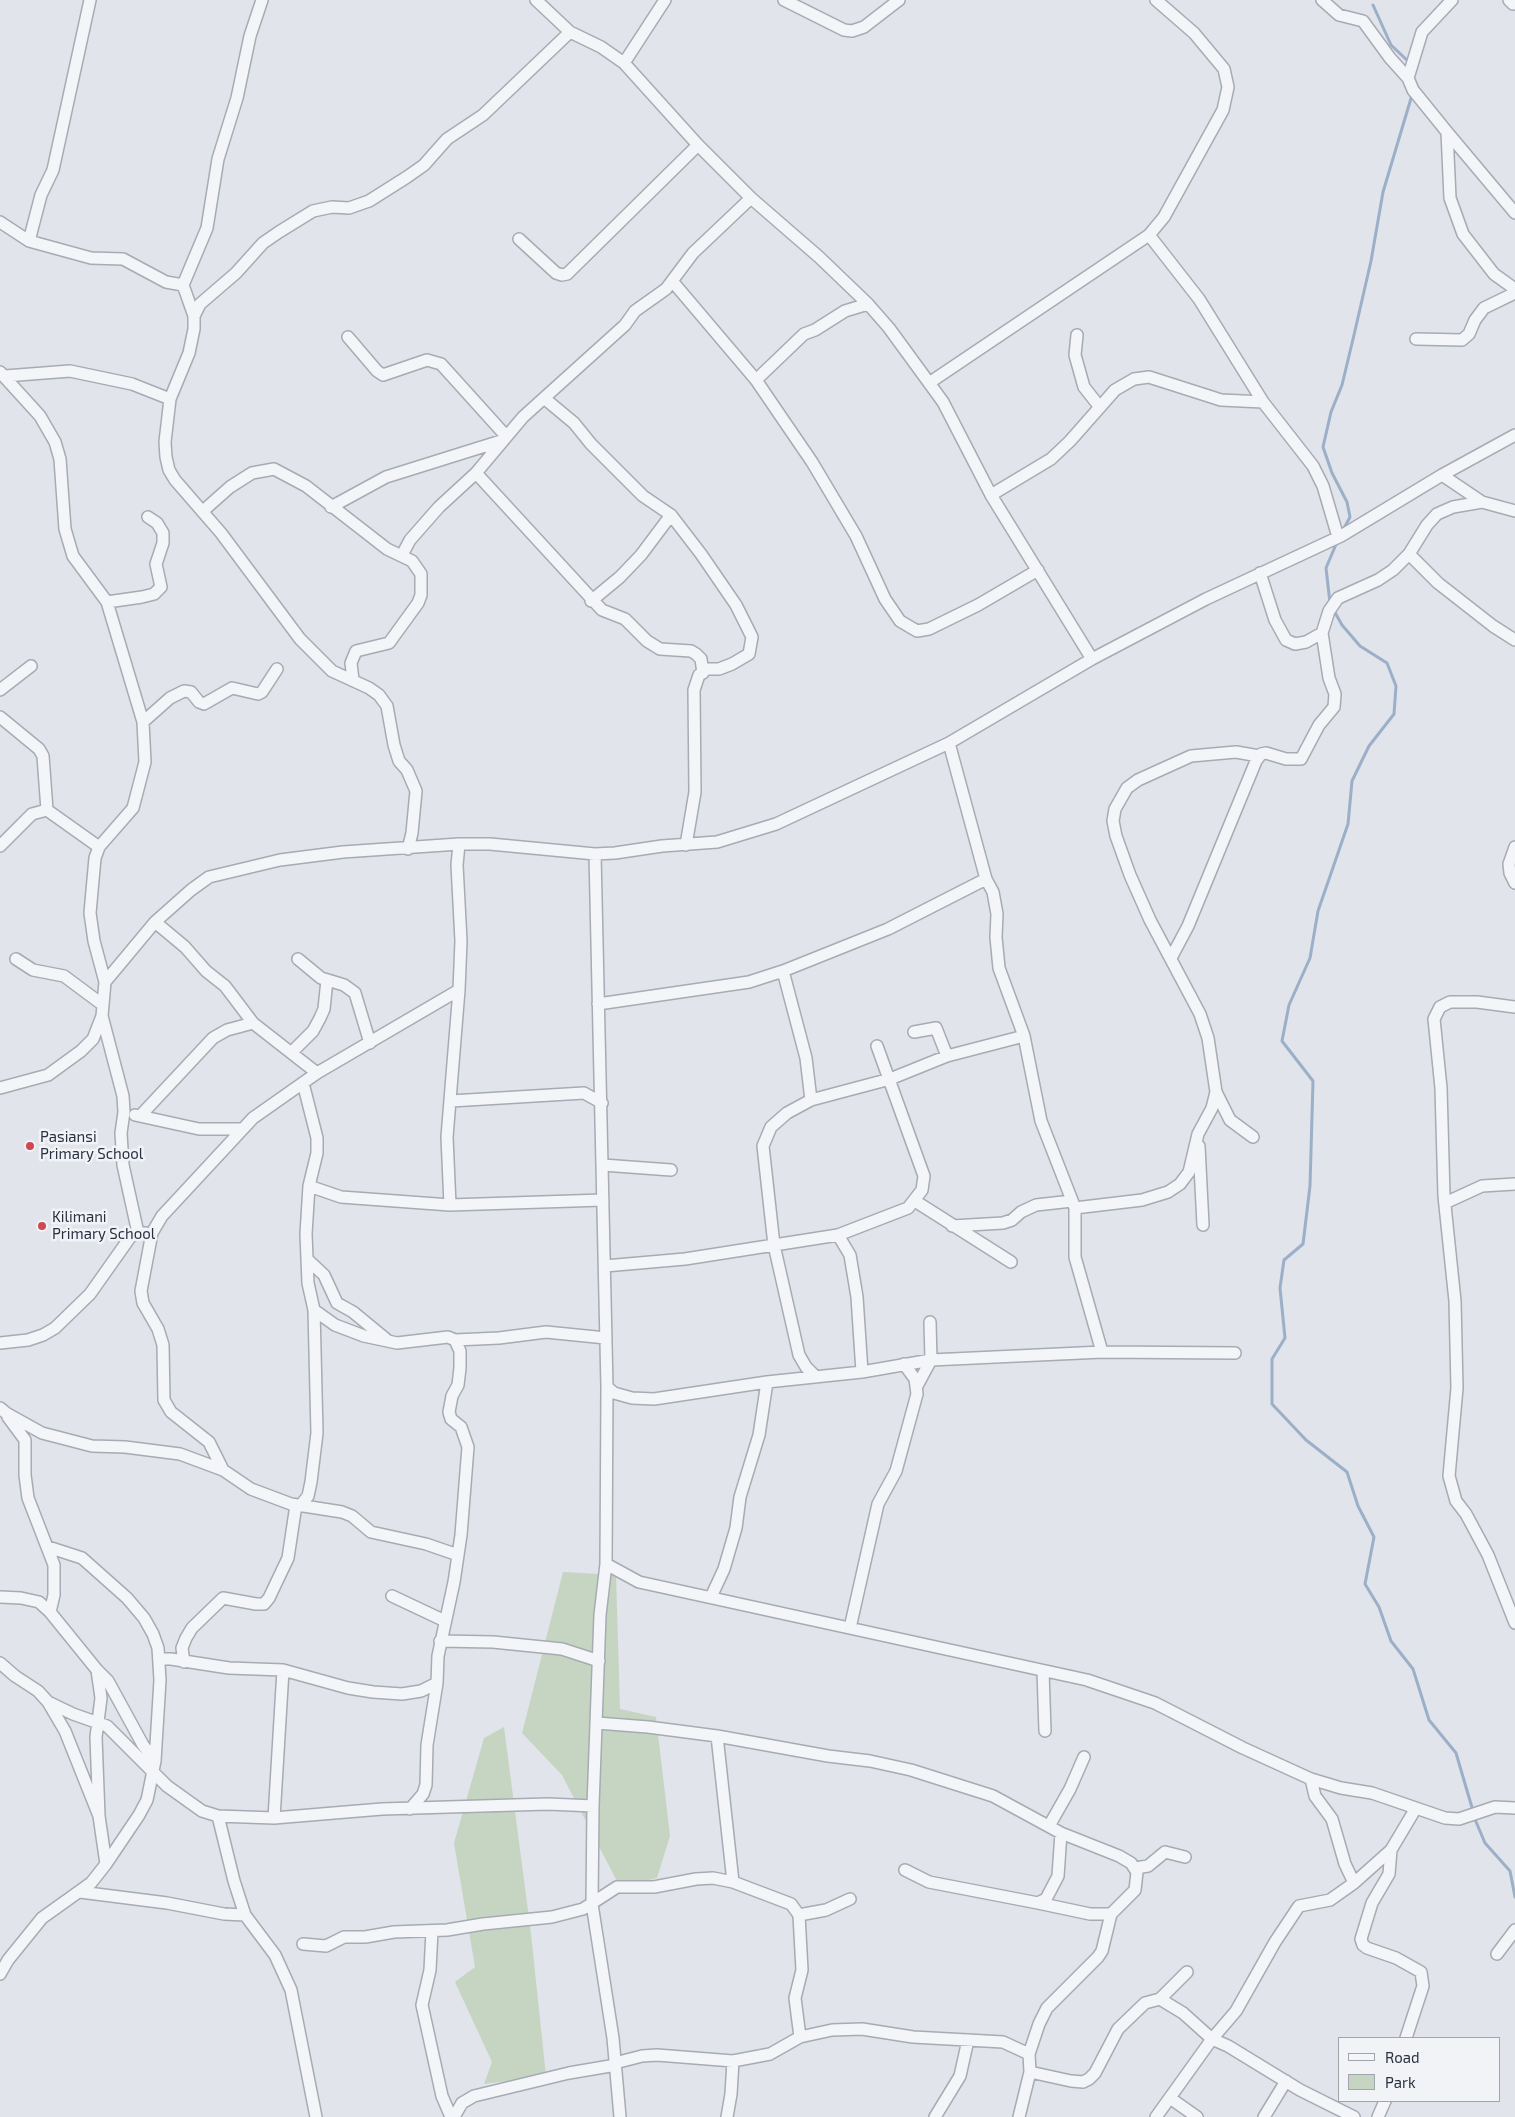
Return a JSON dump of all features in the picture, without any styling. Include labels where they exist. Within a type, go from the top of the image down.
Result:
[{"type":"street","points":[[29,241],[41,195],[54,170],[90,0]]},
{"type":"street","points":[[262,0],[250,36],[237,98],[218,159],[207,228],[183,285],[194,316],[193,341],[170,400],[165,442],[169,470],[175,480],[203,511],[300,639],[332,671],[353,680],[379,695],[387,706],[394,746],[399,761],[414,783],[417,801],[408,849]]},
{"type":"street","points":[[536,0],[570,32],[601,47],[624,63],[698,145],[751,198],[819,257],[868,304],[889,328],[943,402],[992,495],[1092,659]]},
{"type":"street","points":[[624,63],[664,0]]},
{"type":"street","points":[[784,0],[844,30],[852,31],[864,27],[899,0]]},
{"type":"street","points":[[929,383],[1149,236],[1164,217],[1223,110],[1228,87],[1224,69],[1194,34],[1156,0]]},
{"type":"street","points":[[1322,0],[1339,15],[1362,21],[1408,78],[1413,90],[1515,213]]},
{"type":"street","points":[[1408,78],[1422,32],[1452,0]]},
{"type":"street","points":[[194,316],[200,304],[236,273],[263,242],[313,211],[332,207],[348,208],[369,201],[407,178],[424,165],[447,139],[483,115],[570,32]]},
{"type":"street","points":[[1416,339],[1462,340],[1469,334],[1475,320],[1484,308],[1515,291],[1494,274],[1462,234],[1450,198],[1447,132]]},
{"type":"street","points":[[519,239],[556,273],[567,274],[698,145]]},
{"type":"street","points":[[402,555],[410,540],[476,473],[504,438],[544,398],[625,325],[635,311],[673,282],[693,253],[751,198]]},
{"type":"street","points":[[0,222],[29,241],[90,258],[123,259],[162,280],[183,285]]},
{"type":"street","points":[[1149,236],[1210,315],[1263,402],[1313,466],[1323,486],[1336,538]]},
{"type":"street","points":[[673,282],[756,380],[812,462],[856,536],[885,599],[900,620],[917,631],[929,629],[1038,570]]},
{"type":"street","points":[[756,380],[804,334],[815,330],[845,311],[868,304]]},
{"type":"street","points":[[1077,335],[1075,355],[1084,387],[1100,406]]},
{"type":"street","points":[[348,337],[377,371],[383,375],[427,360],[441,364],[504,438]]},
{"type":"street","points":[[2,374],[70,371],[132,384],[170,400]]},
{"type":"street","points":[[0,1088],[48,1074],[69,1061],[93,1038],[102,1010],[105,982],[94,941],[90,913],[93,874],[99,847],[133,808],[145,762],[143,722],[107,602],[73,556],[65,529],[60,459],[55,442],[40,416],[2,374]]},
{"type":"street","points":[[992,495],[1051,459],[1070,441],[1100,406],[1122,385],[1134,379],[1149,377],[1211,398],[1234,403],[1263,402]]},
{"type":"street","points":[[544,398],[574,423],[591,444],[644,496],[671,515],[736,605],[752,638],[750,654],[719,669],[707,670],[703,673],[694,690],[692,703],[695,792],[686,846]]},
{"type":"street","points":[[105,982],[156,922],[190,890],[209,877],[280,860],[343,852],[460,844],[512,845],[595,854],[717,842],[776,824],[949,743],[1092,659],[1260,573],[1336,538],[1442,475],[1515,435]]},
{"type":"street","points":[[331,507],[386,478],[504,438]]},
{"type":"street","points":[[203,511],[230,487],[252,473],[267,469],[280,471],[306,486],[387,549],[412,561],[421,574],[421,595],[418,603],[389,643],[356,651],[351,663],[353,680]]},
{"type":"street","points":[[476,473],[591,601],[602,610],[625,619],[647,641],[660,649],[696,654],[701,659],[703,673]]},
{"type":"street","points":[[1442,475],[1482,502],[1515,511]]},
{"type":"street","points":[[1253,1136],[1230,1120],[1216,1092],[1210,1046],[1203,1022],[1188,987],[1150,920],[1116,836],[1113,821],[1118,803],[1127,788],[1138,780],[1191,756],[1236,752],[1259,756],[1266,753],[1286,759],[1301,759],[1319,726],[1334,707],[1335,694],[1329,678],[1322,634],[1329,611],[1338,598],[1385,576],[1410,554],[1427,525],[1437,514],[1453,507],[1482,502]]},
{"type":"street","points":[[591,601],[620,577],[641,555],[671,515]]},
{"type":"street","points":[[107,602],[154,594],[161,587],[156,564],[163,543],[163,533],[157,523],[148,517]]},
{"type":"street","points":[[1410,554],[1438,583],[1493,626],[1515,640]]},
{"type":"street","points":[[1260,573],[1275,620],[1286,640],[1295,644],[1306,642],[1322,634]]},
{"type":"street","points":[[0,690],[31,666]]},
{"type":"street","points":[[143,722],[170,698],[184,691],[191,692],[199,702],[204,704],[232,688],[258,694],[262,692],[277,669]]},
{"type":"street","points":[[0,717],[38,749],[43,756],[46,810]]},
{"type":"street","points":[[949,743],[986,879],[993,892],[997,914],[996,937],[999,968],[1024,1036],[1040,1121],[1074,1205],[1075,1257],[1102,1352]]},
{"type":"street","points":[[1171,958],[1188,926],[1228,825],[1259,756]]},
{"type":"street","points":[[46,810],[99,847]]},
{"type":"street","points":[[0,846],[32,814],[46,810]]},
{"type":"street","points":[[450,1204],[447,1137],[459,990],[461,941],[457,865],[460,844]]},
{"type":"street","points":[[1515,847],[1510,864],[1510,873],[1515,883]]},
{"type":"street","points":[[595,854],[607,1387],[606,1564],[600,1615],[593,1806],[592,1904],[615,2064],[620,2117]]},
{"type":"street","points":[[598,1004],[748,982],[783,971],[888,929],[986,879]]},
{"type":"street","points":[[156,922],[184,947],[206,971],[225,986],[253,1022],[317,1073]]},
{"type":"street","points":[[16,959],[33,970],[64,976],[102,1010],[117,1068],[124,1112],[121,1133],[124,1165],[138,1233]]},
{"type":"street","points":[[298,959],[316,975],[344,985],[354,993],[370,1043]]},
{"type":"street","points":[[783,971],[806,1058],[811,1100]]},
{"type":"street","points":[[292,1052],[312,1031],[320,1018],[324,1009],[327,980]]},
{"type":"street","points":[[222,1470],[209,1442],[171,1412],[164,1400],[163,1345],[158,1329],[144,1303],[141,1291],[152,1233],[162,1216],[214,1163],[242,1129],[317,1073],[459,990]]},
{"type":"street","points":[[1515,1008],[1477,1002],[1450,1002],[1440,1007],[1434,1019],[1441,1088],[1445,1203],[1455,1301],[1457,1388],[1449,1476],[1456,1501],[1466,1514],[1488,1555],[1515,1623]]},
{"type":"street","points":[[141,1115],[213,1038],[227,1030],[253,1022]]},
{"type":"street","points":[[914,1032],[936,1028],[947,1056]]},
{"type":"street","points":[[816,1377],[806,1367],[799,1355],[774,1245],[764,1141],[771,1127],[779,1119],[811,1100],[890,1079],[947,1056],[1024,1036]]},
{"type":"street","points":[[605,1266],[684,1259],[838,1235],[908,1208],[916,1201],[922,1190],[924,1176],[878,1046]]},
{"type":"street","points":[[184,1662],[182,1648],[192,1628],[223,1598],[264,1604],[270,1598],[288,1558],[298,1506],[308,1496],[311,1482],[316,1433],[314,1310],[308,1283],[306,1234],[309,1186],[317,1153],[316,1138],[303,1083]]},
{"type":"street","points":[[952,1226],[1003,1223],[1012,1220],[1021,1212],[1036,1205],[1074,1205],[1142,1200],[1168,1192],[1180,1184],[1189,1172],[1198,1134],[1212,1108],[1216,1092]]},
{"type":"street","points":[[451,1101],[570,1093],[588,1094],[602,1103]]},
{"type":"street","points":[[124,1112],[199,1129],[222,1131],[242,1129]]},
{"type":"street","points":[[1198,1134],[1203,1224]]},
{"type":"street","points":[[603,1165],[671,1170]]},
{"type":"street","points":[[1445,1203],[1482,1186],[1515,1184]]},
{"type":"street","points":[[309,1186],[341,1197],[450,1204],[603,1200]]},
{"type":"street","points":[[916,1201],[952,1226],[1011,1262]]},
{"type":"street","points":[[0,1343],[28,1340],[55,1328],[90,1294],[118,1258],[124,1244],[138,1233],[152,1233]]},
{"type":"street","points":[[838,1235],[850,1255],[855,1280],[862,1372]]},
{"type":"street","points":[[308,1260],[324,1275],[337,1303],[353,1312],[390,1342]]},
{"type":"street","points":[[314,1310],[335,1325],[364,1336],[390,1342],[406,1343],[438,1336],[455,1340],[499,1338],[546,1332],[606,1338]]},
{"type":"street","points":[[850,1628],[878,1504],[896,1471],[917,1394],[917,1386],[931,1360],[930,1322]]},
{"type":"street","points":[[410,1809],[424,1792],[426,1785],[426,1745],[437,1683],[440,1641],[458,1555],[468,1447],[461,1426],[450,1419],[449,1412],[460,1368],[460,1351],[455,1340]]},
{"type":"street","points":[[607,1387],[614,1393],[632,1398],[654,1399],[767,1382],[862,1372],[931,1360],[1102,1352],[1235,1353]]},
{"type":"street","points":[[904,1364],[917,1386]]},
{"type":"street","points":[[711,1597],[724,1569],[736,1528],[740,1497],[759,1435],[767,1382]]},
{"type":"street","points":[[3,1410],[42,1433],[69,1442],[180,1454],[222,1470],[251,1488],[298,1506],[342,1512],[352,1516],[371,1532],[426,1544],[458,1555]]},
{"type":"street","points":[[3,1410],[25,1440],[25,1476],[28,1498],[54,1565],[50,1612]]},
{"type":"street","points":[[0,1974],[8,1960],[42,1918],[92,1883],[139,1815],[146,1800],[154,1766],[160,1703],[158,1648],[148,1626],[127,1598],[82,1558],[48,1547]]},
{"type":"street","points":[[606,1564],[639,1582],[1087,1680],[1155,1703],[1243,1748],[1311,1778],[1341,1788],[1372,1793],[1445,1818],[1459,1819],[1495,1807],[1515,1808]]},
{"type":"street","points":[[392,1596],[445,1621]]},
{"type":"street","points":[[0,1597],[21,1598],[38,1602],[50,1612],[108,1681],[154,1766]]},
{"type":"street","points":[[440,1641],[493,1642],[562,1649],[599,1662]]},
{"type":"street","points":[[158,1659],[171,1658],[184,1662],[229,1668],[283,1670],[348,1688],[373,1692],[402,1694],[421,1691],[437,1683]]},
{"type":"street","points":[[0,1663],[15,1676],[38,1691],[48,1702],[65,1730],[100,1816]]},
{"type":"street","points":[[97,1670],[101,1698],[97,1722],[100,1816],[106,1864]]},
{"type":"street","points":[[274,1818],[283,1670]]},
{"type":"street","points":[[1043,1671],[1045,1731]]},
{"type":"street","points":[[48,1702],[97,1722],[115,1732],[202,1811],[218,1816],[274,1818],[374,1809],[548,1804],[593,1806]]},
{"type":"street","points":[[597,1723],[648,1727],[717,1736],[828,1756],[870,1761],[911,1770],[993,1796],[1061,1833],[1119,1856],[1135,1868],[1148,1866],[1165,1852],[1185,1857]]},
{"type":"street","points":[[717,1736],[733,1882]]},
{"type":"street","points":[[1049,1826],[1070,1790],[1084,1757]]},
{"type":"street","points":[[1311,1778],[1315,1796],[1332,1819],[1345,1864],[1354,1883]]},
{"type":"street","points":[[1156,2117],[1212,2039],[1236,2011],[1275,1942],[1299,1906],[1330,1900],[1354,1883],[1391,1850],[1416,1808]]},
{"type":"street","points":[[218,1816],[234,1881],[245,1915],[283,1969],[291,1990],[316,2117]]},
{"type":"street","points":[[1038,1903],[1046,1899],[1058,1876],[1061,1833]]},
{"type":"street","points":[[1391,1850],[1389,1874],[1372,1903],[1361,1939],[1363,1945],[1367,1948],[1396,1958],[1421,1972],[1423,1986],[1406,2037]]},
{"type":"street","points":[[1019,2117],[1030,2072],[1029,2054],[1038,2024],[1048,2008],[1102,1951],[1111,1914],[1135,1890],[1135,1868]]},
{"type":"street","points":[[905,1870],[929,1882],[1090,1914],[1111,1914]]},
{"type":"street","points":[[303,1944],[326,1946],[344,1937],[366,1937],[394,1932],[432,1931],[552,1917],[582,1909],[617,1887],[654,1887],[696,1879],[713,1878],[733,1882],[791,1904],[799,1915],[802,1970],[795,1998],[800,2037]]},
{"type":"street","points":[[80,1892],[245,1915]]},
{"type":"street","points":[[799,1915],[826,1910],[850,1899]]},
{"type":"street","points":[[1497,1954],[1515,1930]]},
{"type":"street","points":[[432,1931],[430,1970],[422,2005],[442,2096],[453,2117],[462,2103],[474,2096],[615,2064],[642,2056],[657,2055],[733,2061],[770,2054],[800,2037],[832,2030],[862,2029],[913,2037],[1003,2042],[1029,2054]]},
{"type":"street","points":[[1030,2072],[1071,2081],[1083,2082],[1089,2079],[1095,2073],[1118,2029],[1145,2003],[1160,1999],[1187,1972]]},
{"type":"street","points":[[1160,1999],[1183,2013],[1212,2039],[1228,2046],[1286,2081],[1354,2117]]},
{"type":"street","points":[[935,2117],[960,2076],[968,2040]]},
{"type":"street","points":[[727,2117],[732,2094],[733,2061]]},
{"type":"street","points":[[1264,2117],[1286,2081]]},
{"type":"street","points":[[1170,2098],[1197,2117]]},
{"type":"street","points":[[1378,2117],[1386,2102]]},
{"type":"green space","points":[[563,1572],[616,1575],[620,1709],[656,1717],[670,1836],[657,1878],[620,1887],[562,1775],[522,1733]]},
{"type":"green space","points":[[504,1727],[531,1934],[546,2076],[484,2084],[492,2062],[455,1982],[475,1967],[454,1843],[484,1738]]},
{"type":"waterway","points":[[1373,5],[1391,45],[1410,63]]},
{"type":"waterway","points":[[1343,530],[1350,517],[1347,502],[1332,473],[1323,447],[1331,412],[1342,385],[1354,335],[1371,261],[1383,192],[1412,95]]},
{"type":"waterway","points":[[1330,603],[1326,568],[1337,542]]},
{"type":"waterway","points":[[1333,609],[1342,625],[1360,646],[1387,663],[1396,686],[1394,714],[1369,746],[1352,781],[1348,824],[1318,911],[1310,958],[1289,1005],[1282,1041],[1313,1081],[1310,1186],[1303,1244],[1284,1260],[1280,1288],[1285,1338],[1272,1359],[1272,1404],[1306,1440],[1347,1472],[1358,1506],[1374,1537],[1365,1584],[1379,1607],[1391,1641],[1413,1669],[1429,1720],[1456,1753],[1473,1811]]},
{"type":"waterway","points":[[1474,1817],[1485,1843],[1510,1871],[1515,1897]]},
{"type":"place","name":"Pasiansi Primary School","points":[[30,1146]]},
{"type":"place","name":"Kilimani Primary School","points":[[42,1226]]}]
